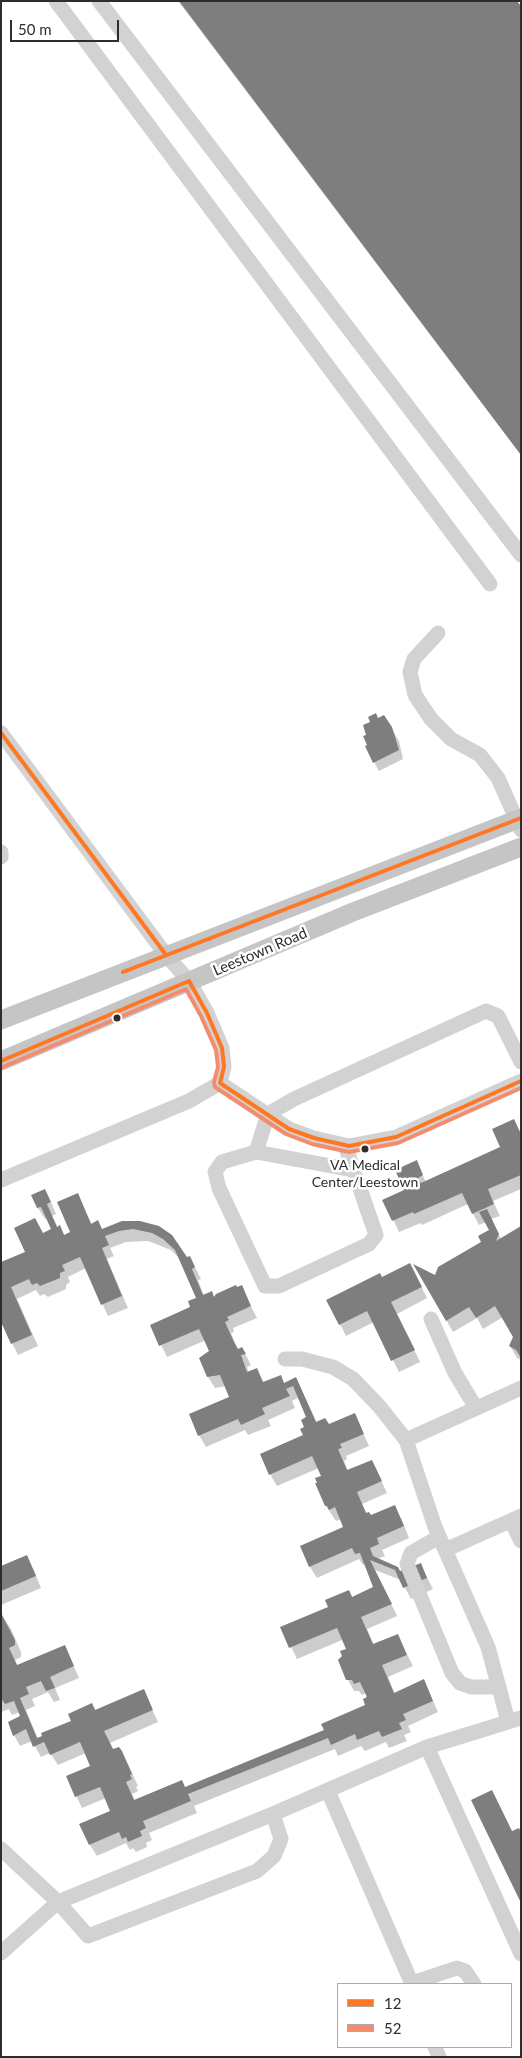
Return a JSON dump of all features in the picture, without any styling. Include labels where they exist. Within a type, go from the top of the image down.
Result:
[{"type":"main road","name":"Leestown Road","points":[[1,1020],[166,955],[519,822]]},
{"type":"main road","name":"Leestown Road","points":[[1,1061],[354,912],[521,847]]},
{"type":"street","points":[[56,1],[490,584]]},
{"type":"street","points":[[99,1],[521,555]]},
{"type":"street","points":[[438,633],[424,645],[414,659],[410,672],[415,695],[431,720],[451,739],[480,755],[498,778],[519,822]]},
{"type":"street","points":[[1,733],[166,955],[189,982],[207,1013],[222,1048],[224,1067],[220,1083],[189,1102],[1,1180]]},
{"type":"street","points":[[1,852],[1,857]]},
{"type":"street","points":[[256,1152],[268,1114],[294,1099],[486,1011],[498,1016],[521,1062]]},
{"type":"street","points":[[220,1083],[289,1130],[345,1145],[396,1137],[521,1082]]},
{"type":"street","points":[[345,1145],[376,1235],[369,1244],[279,1286],[265,1286],[219,1188],[216,1172],[222,1162],[256,1152],[353,1170]]},
{"type":"street","points":[[431,1319],[455,1373],[476,1408]]},
{"type":"street","points":[[1,1953],[58,1902],[328,1791],[427,1747],[514,1719],[499,1687],[488,1647],[442,1544],[406,1440],[379,1406],[353,1380],[333,1368],[302,1360],[285,1359]]},
{"type":"street","points":[[406,1440],[521,1388]]},
{"type":"street","points":[[499,1687],[471,1688],[460,1683],[452,1674],[407,1564],[411,1553],[516,1518],[521,1541]]},
{"type":"street","points":[[427,1747],[521,1954]]},
{"type":"street","points":[[328,1791],[412,1983]]},
{"type":"street","points":[[1,1849],[58,1902],[88,1936],[257,1871],[274,1856],[281,1839],[273,1814]]},
{"type":"street","points":[[415,1983],[457,1968],[465,1970],[473,1983]]},
{"type":"building","points":[[179,1],[517,1],[521,6],[521,455]]},
{"type":"building","points":[[376,713],[378,718],[384,715],[392,727],[399,750],[373,763],[365,746],[367,745],[363,736],[366,735],[363,725],[370,722],[368,717]]},
{"type":"building","points":[[514,1119],[521,1134],[521,1175],[488,1189],[494,1204],[472,1214],[462,1193],[414,1214],[413,1212],[392,1221],[382,1200],[404,1190],[395,1170],[417,1160],[423,1175],[418,1178],[421,1183],[500,1147],[492,1129]]},
{"type":"building","points":[[45,1189],[51,1202],[47,1204],[57,1227],[60,1225],[64,1235],[70,1232],[57,1202],[78,1193],[91,1224],[98,1220],[102,1229],[122,1221],[140,1221],[159,1226],[172,1235],[187,1257],[190,1256],[195,1267],[192,1269],[203,1295],[212,1291],[214,1297],[216,1294],[236,1285],[237,1287],[242,1285],[251,1306],[227,1317],[229,1320],[225,1322],[238,1349],[242,1347],[246,1354],[241,1355],[247,1372],[257,1368],[263,1382],[281,1375],[284,1383],[296,1377],[316,1422],[325,1418],[329,1424],[355,1413],[364,1434],[340,1444],[342,1448],[338,1449],[347,1470],[372,1460],[382,1481],[357,1492],[366,1513],[369,1512],[371,1515],[395,1505],[404,1526],[377,1538],[379,1544],[370,1548],[373,1556],[398,1567],[400,1571],[421,1563],[427,1578],[403,1588],[395,1570],[370,1560],[392,1604],[361,1617],[373,1644],[398,1634],[407,1655],[382,1665],[394,1693],[424,1679],[433,1701],[403,1714],[406,1720],[399,1723],[402,1729],[382,1737],[379,1731],[357,1740],[355,1734],[331,1745],[328,1738],[188,1794],[191,1801],[143,1821],[146,1828],[140,1831],[142,1836],[128,1842],[126,1837],[122,1839],[119,1832],[89,1845],[79,1824],[110,1811],[100,1787],[75,1797],[66,1776],[90,1766],[80,1742],[50,1755],[44,1742],[33,1747],[26,1729],[13,1736],[8,1722],[20,1716],[14,1701],[5,1704],[1,1698],[1,1613],[15,1640],[15,1645],[9,1648],[17,1665],[65,1645],[74,1666],[50,1677],[55,1688],[46,1691],[41,1681],[26,1687],[29,1694],[20,1698],[37,1738],[42,1736],[41,1733],[71,1721],[68,1714],[92,1703],[95,1710],[144,1689],[153,1710],[104,1731],[113,1749],[119,1747],[122,1751],[132,1774],[130,1775],[132,1779],[126,1782],[134,1800],[182,1780],[185,1787],[324,1730],[321,1724],[365,1705],[363,1699],[367,1697],[360,1682],[354,1684],[352,1680],[346,1680],[338,1660],[342,1656],[340,1651],[346,1649],[337,1628],[289,1648],[280,1627],[328,1607],[325,1600],[349,1590],[352,1597],[373,1587],[360,1553],[355,1554],[352,1548],[309,1567],[300,1546],[343,1527],[335,1507],[329,1510],[325,1506],[315,1483],[317,1483],[315,1478],[321,1476],[312,1456],[269,1475],[260,1454],[303,1435],[300,1429],[304,1427],[301,1420],[306,1417],[293,1386],[286,1389],[290,1396],[262,1408],[265,1414],[241,1425],[238,1419],[198,1436],[189,1414],[229,1397],[220,1375],[207,1377],[199,1358],[209,1351],[199,1329],[159,1346],[150,1325],[190,1307],[188,1301],[196,1298],[175,1250],[163,1239],[152,1233],[133,1229],[105,1236],[109,1245],[102,1248],[122,1296],[101,1305],[80,1257],[62,1265],[65,1271],[60,1273],[60,1278],[40,1286],[37,1283],[32,1285],[29,1279],[11,1287],[32,1335],[11,1344],[1,1322],[1,1262],[25,1252],[14,1228],[35,1218],[43,1233],[51,1229],[41,1207],[37,1208],[31,1195]]},
{"type":"building","points":[[487,1209],[499,1234],[496,1241],[521,1226],[521,1358],[516,1350],[509,1346],[513,1337],[495,1306],[476,1318],[469,1307],[446,1321],[413,1264],[435,1275],[438,1267],[481,1242],[478,1236],[489,1230],[479,1212]]},
{"type":"building","points":[[410,1263],[422,1287],[391,1302],[415,1350],[391,1361],[367,1311],[339,1325],[326,1300],[380,1273],[382,1277]]},
{"type":"building","points":[[27,1555],[36,1576],[1,1591],[1,1566]]},
{"type":"building","points":[[492,1790],[512,1831],[519,1828],[521,1832],[521,1903],[471,1800]]},
{"type":"transit line","name":"12","points":[[1,733],[166,955]]},
{"type":"transit line","name":"12","points":[[123,972],[521,818]]},
{"type":"transit line","name":"12","points":[[1,1061],[189,981],[207,1013],[222,1048],[224,1067],[220,1083],[289,1129],[314,1138],[349,1146],[396,1137],[521,1081]]},
{"type":"transit line","name":"52","points":[[3,1067],[186,989],[201,1016],[216,1050],[218,1067],[214,1082],[215,1087],[286,1134],[312,1144],[349,1152],[398,1143],[521,1088]]},
{"type":"place","name":"VA Medical Center/Leestown","points":[[365,1149]]}]
